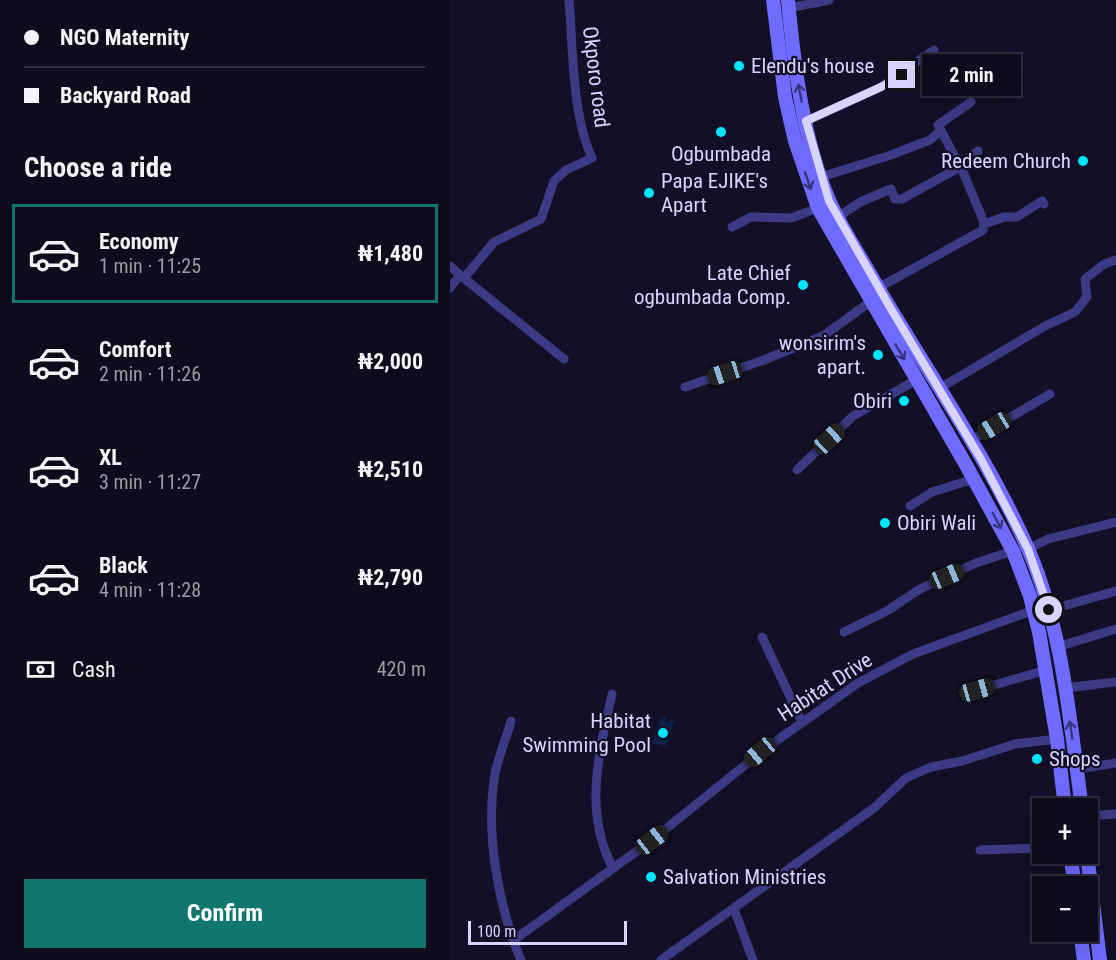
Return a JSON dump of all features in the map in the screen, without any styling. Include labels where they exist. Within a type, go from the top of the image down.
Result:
[{"type":"main road","points":[[773,0],[780,64],[795,141],[818,208],[870,302],[974,479],[1013,552],[1034,610],[1057,739],[1064,798]]},
{"type":"main road","points":[[788,4],[793,51],[806,121],[821,177],[838,217],[878,288],[940,388],[1028,549],[1049,610],[1065,688],[1081,798]]},
{"type":"main road","points":[[1088,864],[1100,960]]},
{"type":"main road","points":[[1081,942],[1084,960]]},
{"type":"street","name":"Okporo road","points":[[462,277],[494,242],[541,219],[554,181],[566,170],[592,158],[587,148],[578,99],[569,0]]},
{"type":"street","points":[[788,4],[829,0]]},
{"type":"street","points":[[806,121],[881,87],[902,75],[934,50]]},
{"type":"street","points":[[878,288],[969,240],[983,230],[984,224],[960,166],[938,125],[971,102]]},
{"type":"street","points":[[821,177],[930,140],[940,131]]},
{"type":"street","points":[[795,141],[810,136]]},
{"type":"street","points":[[838,217],[862,201],[891,189],[895,199],[902,199],[960,166],[978,151]]},
{"type":"street","points":[[984,224],[1017,217],[1042,201],[1044,204]]},
{"type":"street","points":[[732,227],[751,216],[791,218],[818,208]]},
{"type":"street","points":[[940,388],[1075,312],[1087,297],[1085,279],[1104,264],[1116,260]]},
{"type":"street","points":[[450,266],[564,358]]},
{"type":"street","points":[[450,288],[462,277]]},
{"type":"street","points":[[685,387],[764,360],[823,336],[870,302]]},
{"type":"street","points":[[797,470],[853,416],[916,380]]},
{"type":"street","points":[[970,441],[1050,394]]},
{"type":"street","points":[[910,506],[932,492],[974,479]]},
{"type":"street","points":[[1028,549],[1048,538],[1116,522]]},
{"type":"street","points":[[844,632],[887,611],[920,589],[976,563],[1013,552]]},
{"type":"street","points":[[1049,610],[1116,591]]},
{"type":"street","name":"Habitat Drive","points":[[514,940],[613,868],[802,722],[858,683],[913,654],[1034,610]]},
{"type":"street","points":[[1057,648],[1116,629]]},
{"type":"street","points":[[762,637],[802,722]]},
{"type":"street","points":[[977,690],[1046,670]]},
{"type":"street","points":[[1065,688],[1116,682]]},
{"type":"street","points":[[612,694],[598,760],[594,806],[600,839],[613,868]]},
{"type":"street","points":[[511,721],[495,773],[489,827],[501,891],[521,960]]},
{"type":"street","points":[[661,960],[874,808],[906,778],[931,767],[962,761],[1015,744],[1057,739]]},
{"type":"street","points":[[1077,769],[1116,763]]},
{"type":"street","points":[[1098,815],[1116,814]]},
{"type":"street","points":[[980,850],[1032,848]]},
{"type":"street","points":[[734,909],[753,960]]},
{"type":"water","name":"Habitat Swimming Pool","points":[[661,716],[666,717],[665,723],[668,723],[670,719],[674,720],[666,746],[652,743]]},
{"type":"place","name":"Elendu's house","points":[[739,66]]},
{"type":"place","name":"Ogbumbada","points":[[721,132]]},
{"type":"place","name":"Redeem Church","points":[[1083,161]]},
{"type":"place","name":"Papa EJIKE's Apart","points":[[649,193]]},
{"type":"place","name":"Late Chief ogbumbada Comp.","points":[[803,285]]},
{"type":"place","name":"wonsirim's apart.","points":[[878,355]]},
{"type":"place","name":"Obiri","points":[[904,401]]},
{"type":"place","name":"Obiri Wali","points":[[885,523]]},
{"type":"place","name":"Habitat Swimming Pool","points":[[663,733]]},
{"type":"place","name":"Shops","points":[[1037,759]]},
{"type":"place","name":"Salvation Ministries","points":[[651,877]]},
{"type":"route","points":[[902,75],[806,121],[821,177],[829,201],[840,222],[981,459],[1028,549],[1049,610]]}]
